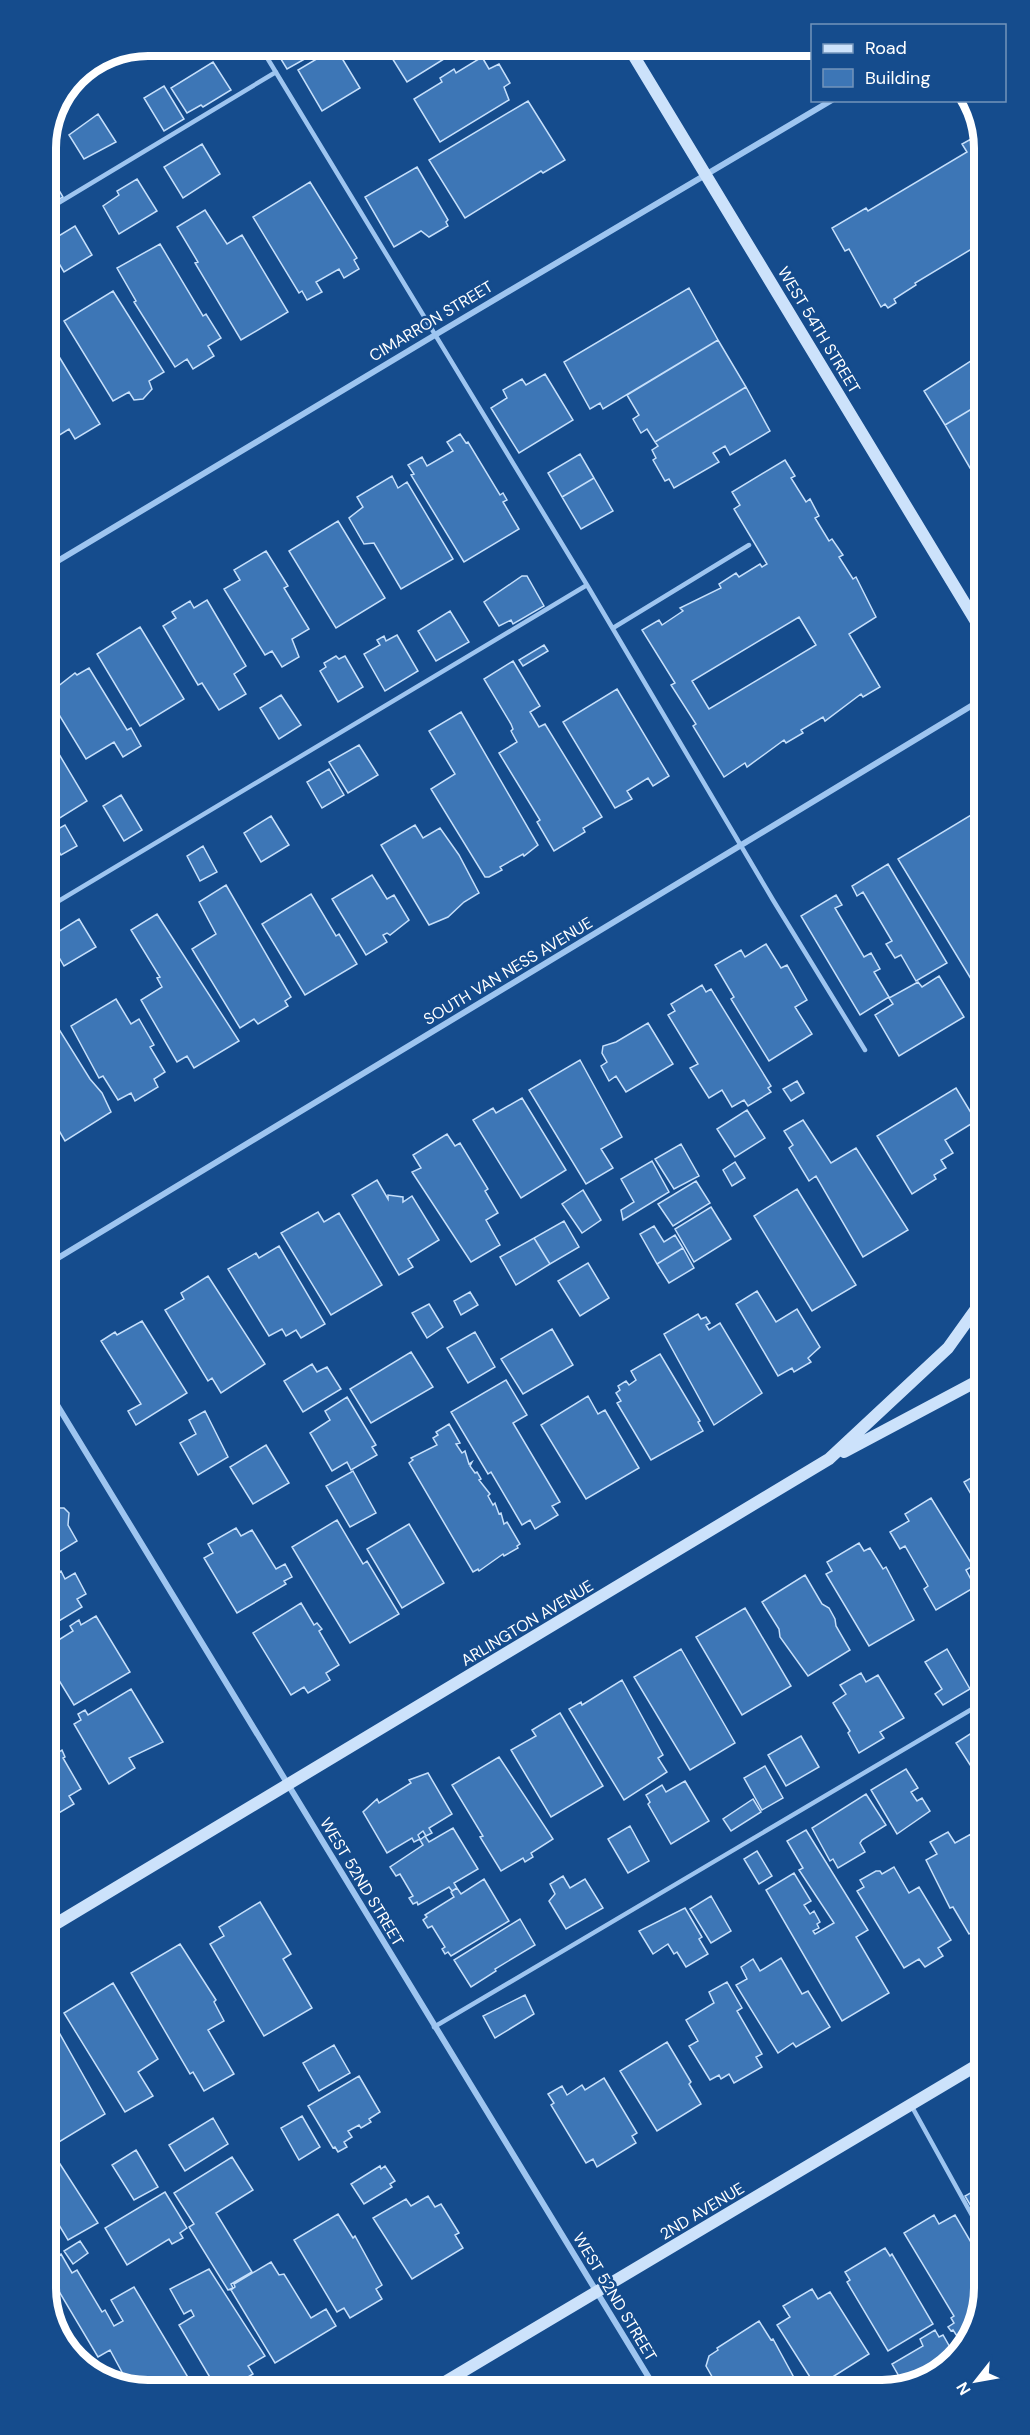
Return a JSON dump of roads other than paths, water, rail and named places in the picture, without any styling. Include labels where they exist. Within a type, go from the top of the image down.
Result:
[{"type":"street","name":"WEST 54TH STREET","points":[[634,56],[974,618]]},
{"type":"street","name":"CIMARRON STREET","points":[[56,562],[435,334],[829,102]]},
{"type":"street","name":"SOUTH VAN NESS AVENUE","points":[[56,1259],[974,704]]},
{"type":"street","name":"ARLINGTON AVENUE","points":[[56,1924],[288,1787],[829,1460],[948,1348],[974,1311]]},
{"type":"street","points":[[829,1460],[974,1383]]},
{"type":"street","name":"WEST 52ND STREET","points":[[56,1403],[650,2380]]},
{"type":"street","name":"2ND AVENUE","points":[[450,2379],[974,2067]]},
{"type":"lane","points":[[266,56],[613,628],[741,846],[865,1050]]},
{"type":"lane","points":[[56,204],[276,72]]},
{"type":"lane","points":[[613,628],[749,545]]},
{"type":"lane","points":[[56,903],[587,585]]},
{"type":"lane","points":[[434,2027],[974,1708]]},
{"type":"lane","points":[[911,2105],[974,2219]]}]
